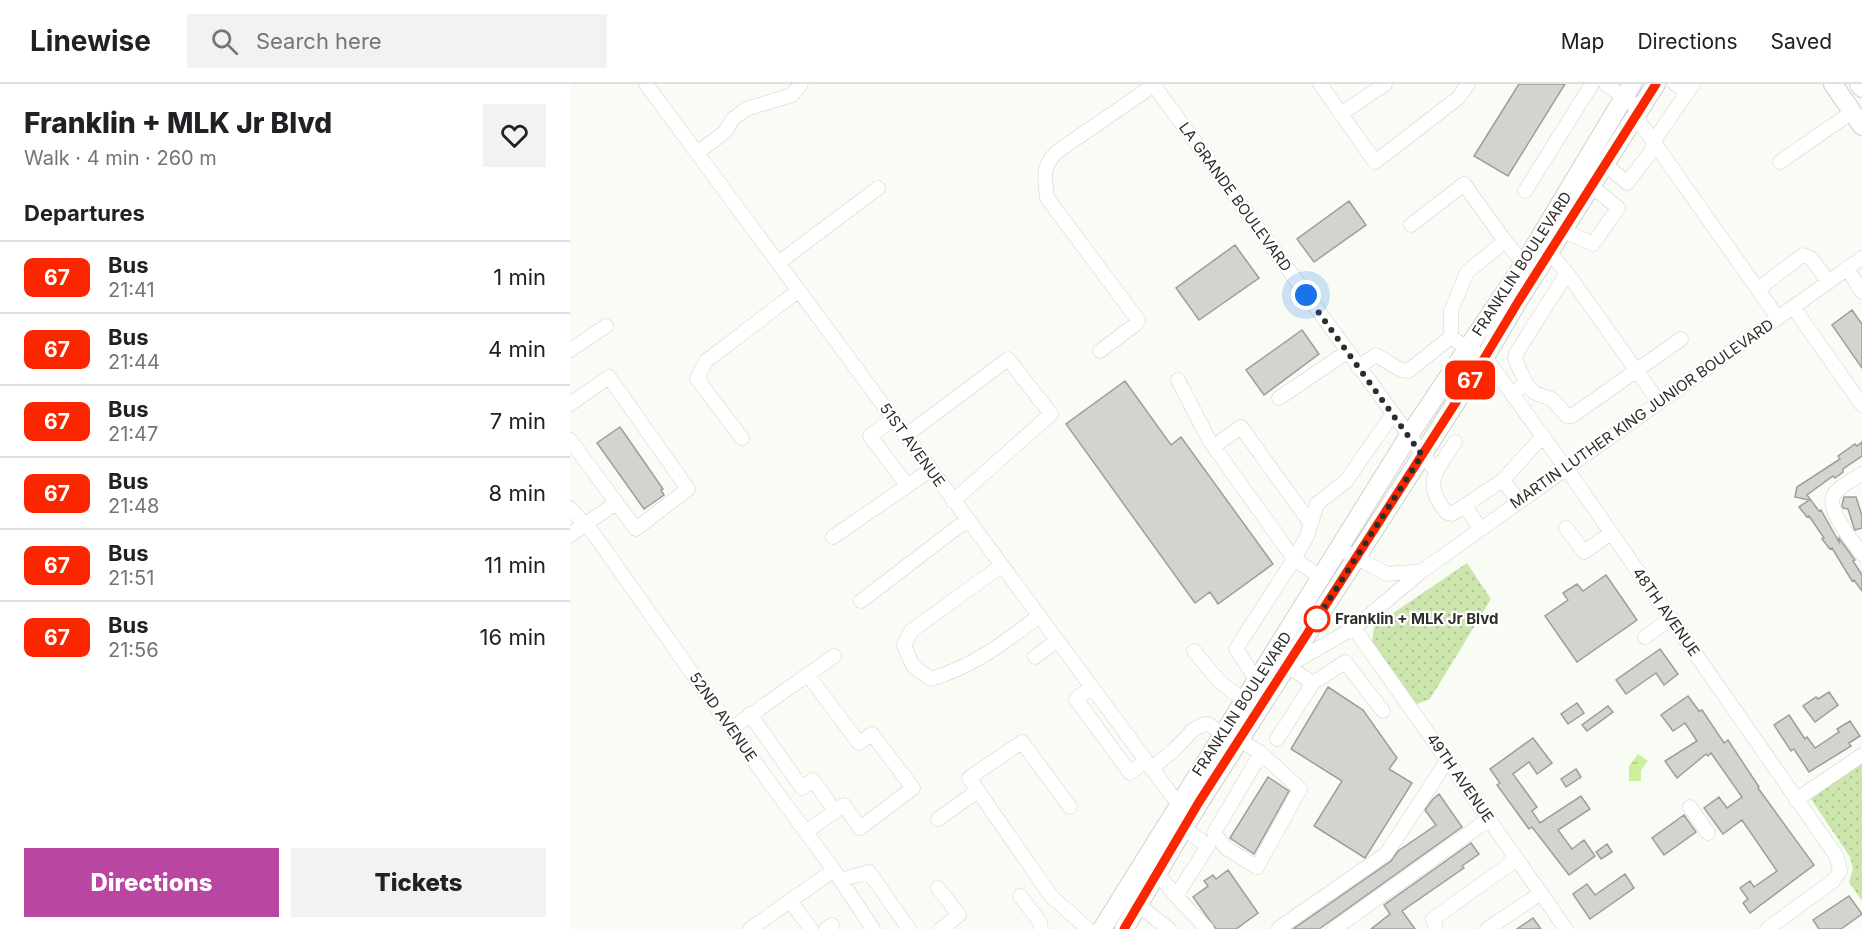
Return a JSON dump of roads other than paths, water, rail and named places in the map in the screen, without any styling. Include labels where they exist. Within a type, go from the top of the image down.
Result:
[{"type":"main road","name":"FRANKLIN BOULEVARD","points":[[1178,818],[1224,763],[1244,701],[1322,578],[1347,554],[1422,455],[1656,84]]},
{"type":"main road","points":[[1833,84],[1857,119]]},
{"type":"main road","name":"FRANKLIN BOULEVARD","points":[[1102,929],[1131,900],[1178,818],[1232,737],[1287,666],[1408,437],[1524,264],[1628,91]]},
{"type":"main road","points":[[1232,737],[1257,697],[1257,681]]},
{"type":"main road","name":"FRANKLIN BOULEVARD","points":[[1124,929],[1131,900]]},
{"type":"street","name":"51ST AVENUE","points":[[646,84],[1148,765],[1178,818],[1208,846],[1176,896]]},
{"type":"street","points":[[697,153],[725,132],[733,119],[746,109],[792,95],[801,84]]},
{"type":"street","points":[[1320,84],[1375,162],[1458,98],[1468,84]]},
{"type":"street","points":[[1341,114],[1386,84]]},
{"type":"street","points":[[1526,191],[1592,84]]},
{"type":"street","points":[[1606,84],[1628,91],[1653,142],[1778,318]]},
{"type":"street","points":[[1606,165],[1627,183],[1653,149],[1653,142],[1691,88],[1675,84]]},
{"type":"street","points":[[1100,351],[1136,324],[1138,320],[1047,198],[1044,174],[1048,160],[1058,151],[1153,85]]},
{"type":"street","name":"LA GRANDE BOULEVARD","points":[[1153,85],[1408,437],[1436,472]]},
{"type":"street","points":[[1780,162],[1857,119]]},
{"type":"street","points":[[1411,225],[1464,184],[1524,264]]},
{"type":"street","points":[[1564,231],[1593,244],[1618,208],[1593,187]]},
{"type":"street","points":[[777,263],[878,188]]},
{"type":"street","points":[[1451,337],[1451,311],[1467,272],[1505,241]]},
{"type":"street","points":[[1550,253],[1567,273],[1659,402]]},
{"type":"street","points":[[1758,289],[1803,255],[1811,258],[1829,282]]},
{"type":"street","name":"MARTIN LUTHER KING JUNIOR BOULEVARD","points":[[1287,666],[1354,628],[1422,571],[1862,258]]},
{"type":"street","points":[[1847,268],[1862,270]]},
{"type":"street","points":[[1847,268],[1862,292]]},
{"type":"street","points":[[1567,273],[1515,358],[1526,384],[1535,393],[1552,399],[1567,416],[1572,416],[1681,339]]},
{"type":"street","points":[[742,438],[697,380],[706,361],[798,291]]},
{"type":"street","points":[[1793,307],[1862,405]]},
{"type":"street","points":[[570,350],[606,326]]},
{"type":"street","points":[[1451,337],[1485,357]]},
{"type":"street","points":[[1358,367],[1377,355],[1401,370],[1408,371],[1451,337]]},
{"type":"street","points":[[1280,398],[1347,352]]},
{"type":"street","name":"48TH AVENUE","points":[[1485,357],[1566,468],[1837,857],[1840,871],[1833,881],[1767,929]]},
{"type":"street","points":[[905,436],[1008,358],[1051,414],[953,501]]},
{"type":"street","points":[[570,404],[609,377],[688,489],[636,529],[570,440]]},
{"type":"street","points":[[1178,380],[1214,446],[1294,559],[1322,578]]},
{"type":"street","points":[[1512,394],[1526,384]]},
{"type":"street","points":[[1257,681],[1236,649],[1307,536],[1317,504],[1346,481],[1392,415]]},
{"type":"street","points":[[893,419],[870,436],[907,485]]},
{"type":"street","points":[[1214,446],[1241,427],[1311,524]]},
{"type":"street","points":[[1455,442],[1436,472],[1432,483],[1437,501],[1447,513],[1452,514],[1503,480],[1543,436]]},
{"type":"street","points":[[833,537],[930,470]]},
{"type":"street","points":[[1861,552],[1833,513],[1832,502],[1835,493],[1862,474]]},
{"type":"street","points":[[1503,480],[1519,502]]},
{"type":"street","points":[[570,535],[616,503]]},
{"type":"street","points":[[1465,505],[1480,529]]},
{"type":"street","name":"52ND AVENUE","points":[[570,508],[586,524],[837,875],[873,929]]},
{"type":"street","points":[[861,601],[967,520]]},
{"type":"street","points":[[1566,528],[1584,552],[1611,533]]},
{"type":"street","points":[[1347,554],[1387,574],[1422,571]]},
{"type":"street","points":[[1001,566],[911,631],[904,645],[913,666],[931,679],[956,671],[977,661],[1038,617]]},
{"type":"street","points":[[1644,637],[1671,618]]},
{"type":"street","name":"49TH AVENUE","points":[[1354,628],[1566,929]]},
{"type":"street","points":[[1035,657],[1056,641]]},
{"type":"street","points":[[1194,651],[1219,681],[1244,701]]},
{"type":"street","points":[[731,729],[834,656]]},
{"type":"street","points":[[1277,739],[1313,683],[1345,662],[1383,711]]},
{"type":"street","points":[[1287,666],[1313,683]]},
{"type":"street","points":[[806,832],[844,805],[861,828],[913,788],[872,734],[860,743],[807,675]]},
{"type":"street","points":[[750,714],[802,788],[813,780],[836,811]]},
{"type":"street","points":[[1148,765],[1175,749],[1192,730],[1208,724],[1261,753],[1300,789],[1257,867],[1226,848],[1214,833],[1261,753]]},
{"type":"street","points":[[1070,807],[1022,742],[969,778],[1051,896],[1088,929]]},
{"type":"street","points":[[1796,800],[1862,755]]},
{"type":"street","points":[[1279,928],[1386,854],[1447,760]]},
{"type":"street","points":[[780,797],[799,784]]},
{"type":"street","points":[[938,819],[978,791]]},
{"type":"street","points":[[1690,807],[1708,833]]},
{"type":"street","points":[[1334,929],[1489,819]]},
{"type":"street","points":[[1436,929],[1433,919],[1517,859]]},
{"type":"street","points":[[1150,868],[1206,929]]},
{"type":"street","points":[[750,929],[790,901],[837,875],[869,872],[909,929]]},
{"type":"street","points":[[938,888],[959,915],[941,929]]},
{"type":"street","points":[[1487,929],[1541,893]]},
{"type":"street","points":[[1020,896],[1040,922],[1041,929]]},
{"type":"street","points":[[1131,900],[1169,929]]},
{"type":"street","points":[[790,901],[811,929]]},
{"type":"water","points":[[1638,754],[1648,761],[1641,770],[1641,781],[1629,781],[1629,766]]},
{"type":"place","name":"Franklin + MLK Jr Blvd","points":[[1317,619]]}]
